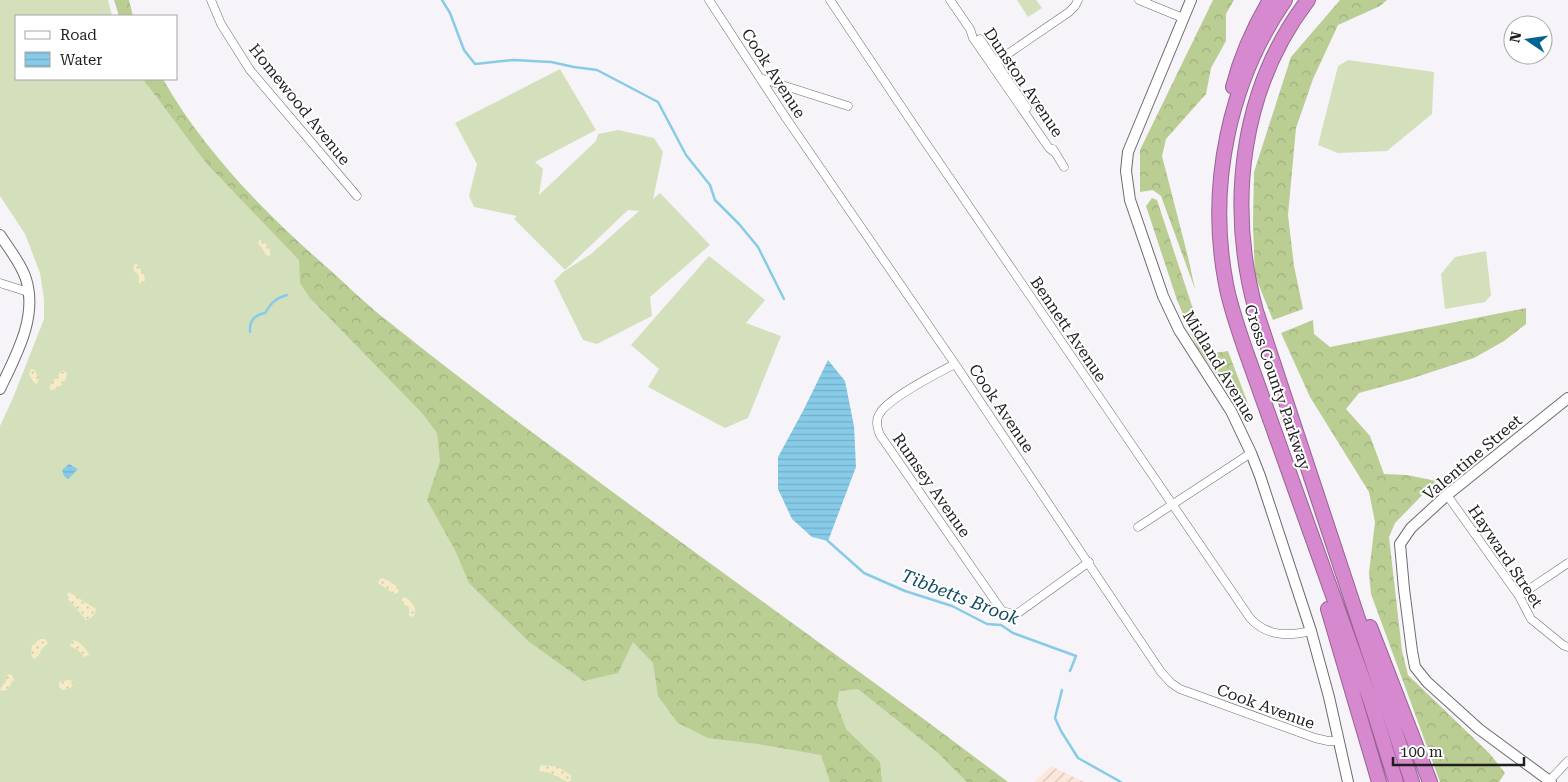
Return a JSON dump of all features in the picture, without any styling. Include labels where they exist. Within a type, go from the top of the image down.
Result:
[{"type":"highway","points":[[1230,125],[1232,93],[1238,68],[1256,26],[1270,0]]},
{"type":"highway","name":"Cross County Parkway","points":[[1285,0],[1254,54],[1239,93],[1230,125],[1221,173],[1219,208],[1220,239],[1226,284],[1245,349],[1371,702],[1395,779]]},
{"type":"highway","name":"Cross County Parkway","points":[[1308,0],[1288,29],[1273,56],[1257,99],[1243,170],[1241,202],[1245,265],[1256,312],[1411,779]]},
{"type":"highway","points":[[1310,533],[1324,597],[1378,779]]},
{"type":"highway","points":[[1342,568],[1373,633],[1429,779]]},
{"type":"street","name":"Homewood Avenue","points":[[211,0],[221,24],[250,70],[358,196]]},
{"type":"street","name":"Cook Avenue","points":[[709,0],[802,141],[1089,562],[1161,672],[1171,683],[1180,689],[1315,738],[1339,741]]},
{"type":"street","name":"Bennett Avenue","points":[[830,0],[1254,623],[1264,630],[1276,634],[1298,634],[1311,631]]},
{"type":"street","name":"Dunston Avenue","points":[[950,0],[992,66],[1048,148],[1054,152],[1064,167]]},
{"type":"street","points":[[996,62],[1068,12],[1075,6],[1078,0]]},
{"type":"street","points":[[1139,0],[1183,18]]},
{"type":"street","name":"Midland Avenue","points":[[1191,0],[1131,143],[1126,161],[1126,181],[1145,246],[1171,313],[1179,330],[1231,411],[1251,453],[1311,631],[1325,681],[1348,782]]},
{"type":"street","name":"Dunston Avenue","points":[[970,29],[978,35],[1053,146],[1054,152]]},
{"type":"street","points":[[760,78],[848,106]]},
{"type":"street","points":[[0,235],[15,257],[26,279],[29,314],[20,345],[0,389]]},
{"type":"street","points":[[0,283],[28,292]]},
{"type":"street","name":"Rumsey Avenue","points":[[955,364],[891,402],[880,412],[877,420],[877,429],[1002,611],[1014,614],[1089,562]]},
{"type":"street","name":"Valentine Street","points":[[1550,781],[1479,729],[1427,682],[1415,667],[1400,544],[1411,528],[1447,495],[1568,398]]},
{"type":"street","points":[[1138,527],[1251,453]]},
{"type":"street","name":"Hayward Street","points":[[1447,495],[1519,596],[1531,619],[1568,647]]},
{"type":"street","points":[[1519,596],[1568,563]]},
{"type":"street","points":[[1550,781],[1568,761]]},
{"type":"shaded area","points":[[1051,766],[1084,782],[1035,782]]},
{"type":"green space","points":[[0,0],[108,0],[112,15],[15,15],[15,80],[151,80],[278,233],[393,335],[984,782],[0,782],[0,426],[44,319],[44,299],[40,273],[25,234],[0,196]]},
{"type":"green space","points":[[114,0],[129,0],[133,15],[119,15]]},
{"type":"green space","points":[[1017,0],[1036,0],[1042,8],[1028,17]]},
{"type":"green space","points":[[1213,0],[1234,0],[1226,14],[1226,41],[1211,68],[1206,94],[1166,139],[1162,156],[1195,289],[1161,196],[1153,190],[1140,192],[1140,150]]},
{"type":"green space","points":[[1340,0],[1387,0],[1380,6],[1338,25],[1313,79],[1296,128],[1288,215],[1294,266],[1303,309],[1273,320],[1255,276],[1254,172],[1291,57]]},
{"type":"green space","points":[[1348,60],[1434,72],[1432,114],[1387,151],[1338,153],[1318,145],[1338,66]]},
{"type":"green space","points":[[560,69],[596,130],[535,162],[543,169],[539,195],[596,141],[598,134],[618,130],[654,138],[663,152],[653,199],[660,193],[710,245],[650,297],[652,316],[597,344],[583,340],[554,281],[563,272],[591,254],[639,211],[628,210],[565,270],[514,219],[517,216],[474,207],[469,196],[477,164],[455,123]]},
{"type":"green space","points":[[144,80],[164,80],[198,132],[239,182],[284,228],[381,316],[449,370],[552,447],[1008,782],[967,782],[937,752],[858,689],[839,691],[837,705],[846,729],[880,762],[882,782],[830,782],[821,755],[758,744],[708,738],[678,723],[658,696],[653,663],[633,642],[618,673],[584,681],[528,641],[469,583],[455,550],[427,500],[440,461],[437,433],[422,413],[310,298],[300,283],[299,260],[207,164]]},
{"type":"green space","points":[[1152,198],[1157,200],[1209,354],[1228,351],[1250,409],[1231,395],[1197,347],[1177,300],[1146,206]]},
{"type":"green space","points":[[1486,251],[1491,295],[1485,302],[1445,309],[1441,274],[1455,257]]},
{"type":"green space","points":[[709,256],[765,300],[746,323],[781,336],[748,418],[725,428],[648,387],[659,369],[631,345]]},
{"type":"green space","points":[[1526,308],[1526,324],[1504,341],[1474,358],[1359,393],[1346,409],[1370,436],[1384,474],[1407,475],[1436,481],[1395,523],[1389,537],[1402,651],[1408,675],[1490,754],[1505,773],[1499,782],[1440,782],[1371,594],[1369,573],[1375,522],[1369,492],[1310,397],[1281,333],[1313,320],[1314,334],[1330,347]]},
{"type":"sand","points":[[259,240],[268,246],[270,256],[266,255],[258,244]]},
{"type":"sand","points":[[137,264],[144,275],[145,280],[143,284],[139,283],[138,274],[134,271],[133,265]]},
{"type":"sand","points":[[33,369],[39,379],[37,384],[34,383],[29,374],[30,370]]},
{"type":"sand","points":[[63,370],[67,373],[64,382],[56,389],[50,390],[51,383]]},
{"type":"sand","points":[[382,578],[398,587],[398,593],[394,594],[378,583]]},
{"type":"sand","points":[[69,592],[96,609],[90,619],[86,620],[68,599],[67,595]]},
{"type":"sand","points":[[405,597],[414,606],[415,614],[413,617],[409,616],[409,608],[402,602],[402,598]]},
{"type":"sand","points":[[40,639],[45,639],[48,643],[41,650],[37,659],[33,658],[31,654],[32,646]]},
{"type":"sand","points":[[73,640],[84,647],[89,654],[88,656],[84,657],[78,650],[70,646]]},
{"type":"sand","points":[[8,674],[12,675],[14,680],[7,690],[3,691],[0,689],[6,681]]},
{"type":"sand","points":[[69,680],[73,684],[71,688],[63,690],[59,687],[59,682]]},
{"type":"sand","points":[[541,765],[558,767],[571,775],[571,780],[568,782],[548,772],[541,773],[539,769]]},
{"type":"water","points":[[828,360],[845,381],[854,426],[856,467],[828,541],[812,537],[792,519],[778,489],[778,457]]},
{"type":"water","points":[[69,464],[78,469],[68,479],[64,476],[62,470]]},
{"type":"waterway","name":"Tibbetts Brook","points":[[442,0],[450,13],[464,50],[475,64],[513,60],[551,62],[597,70],[658,102],[686,155],[710,185],[715,200],[739,224],[758,247],[784,299]]},
{"type":"waterway","points":[[250,332],[250,325],[253,319],[265,313],[277,299],[287,295]]},
{"type":"waterway","name":"Tibbetts Brook","points":[[828,541],[864,573],[905,591],[952,606],[987,624],[1001,625],[1013,633],[1076,656],[1070,671]]},
{"type":"waterway","name":"Tibbetts Brook","points":[[1062,690],[1055,718],[1078,758],[1121,782]]}]
